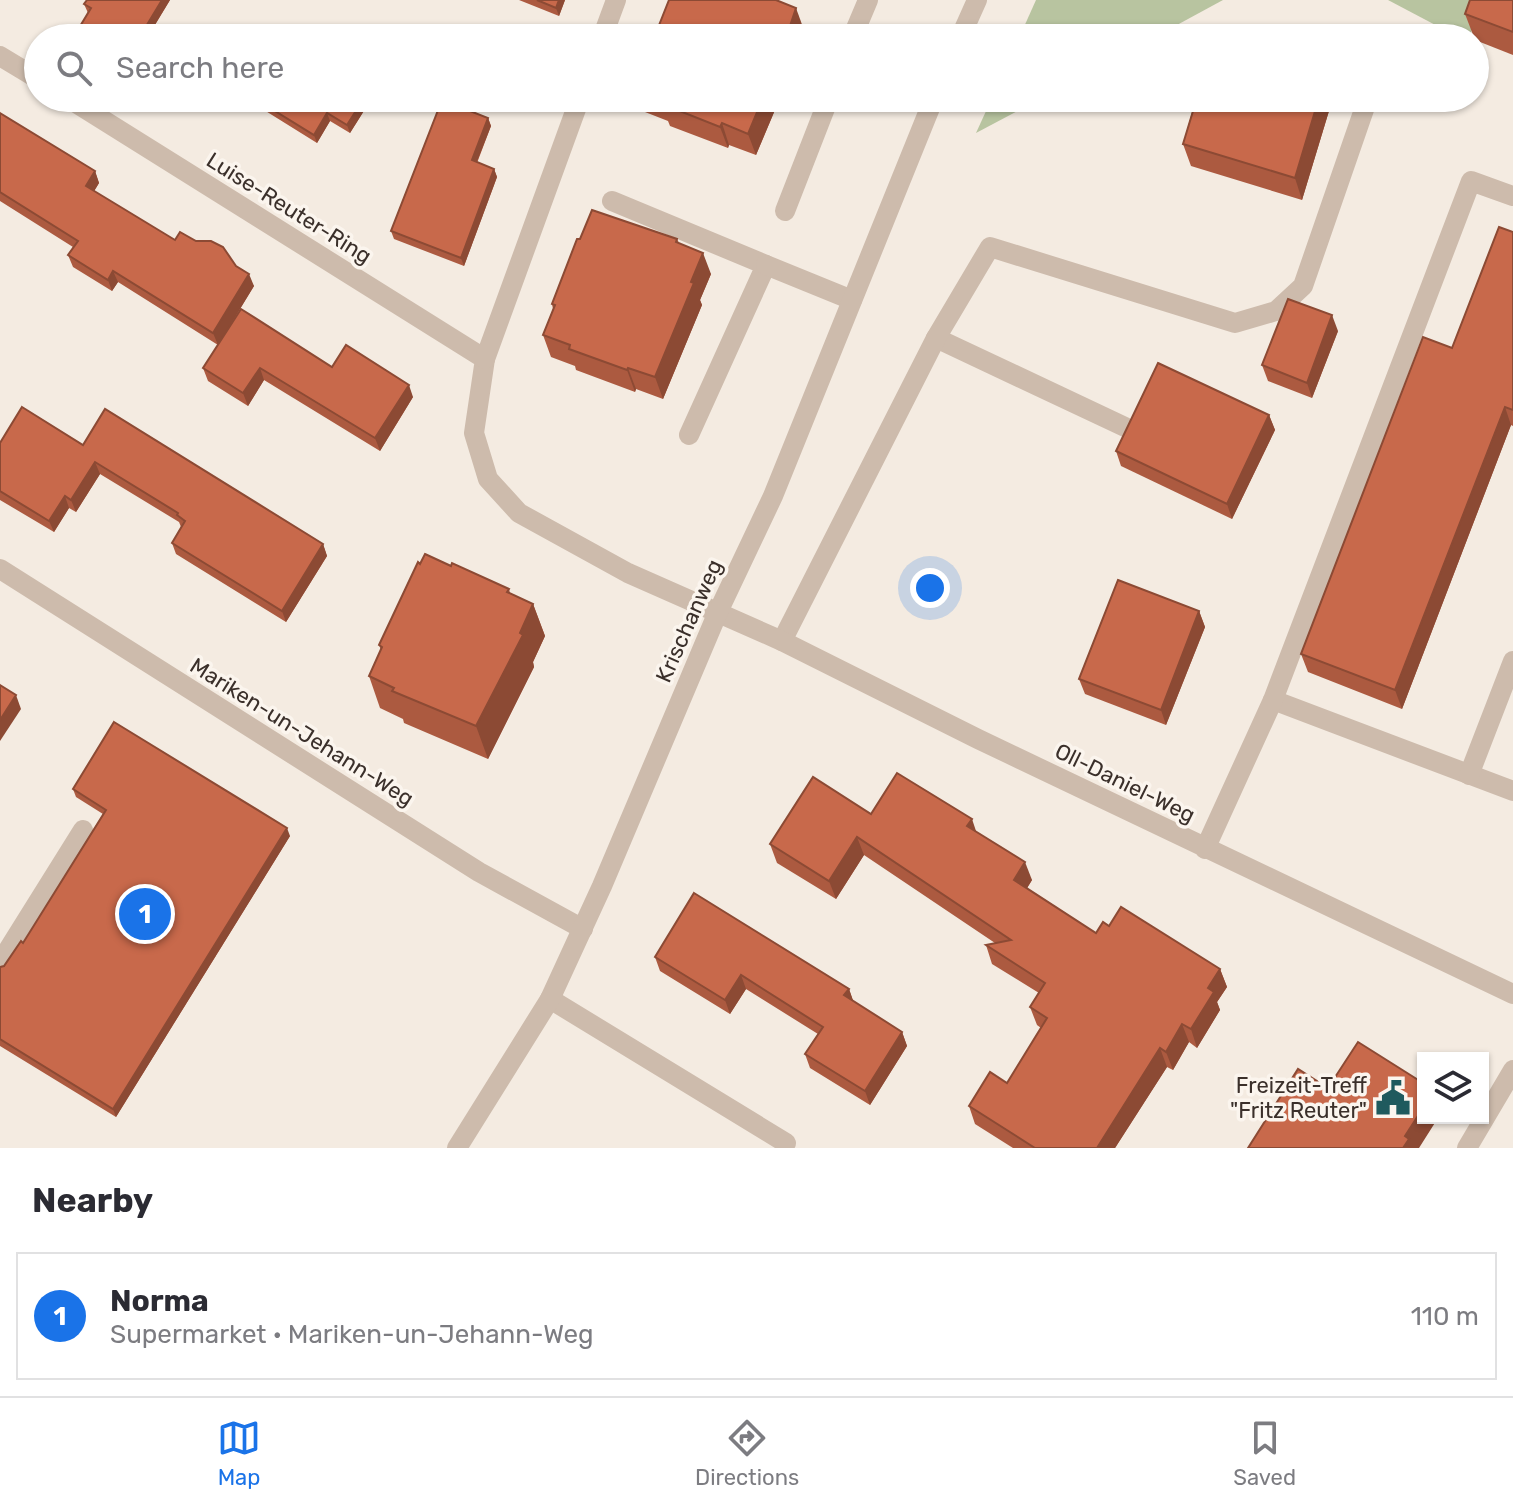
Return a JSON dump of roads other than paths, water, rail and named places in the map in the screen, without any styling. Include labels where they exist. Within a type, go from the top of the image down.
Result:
[{"type":"street","points":[[607,24],[616,0]]},
{"type":"street","points":[[858,24],[868,0]]},
{"type":"street","points":[[966,24],[977,0]]},
{"type":"street","points":[[0,56],[24,71]]},
{"type":"street","name":"Luise-Reuter-Ring","points":[[90,112],[485,359]]},
{"type":"street","points":[[575,112],[485,359],[474,433],[488,479],[519,513],[628,573],[718,612]]},
{"type":"street","points":[[785,211],[824,112]]},
{"type":"street","name":"Krischanweg","points":[[457,1148],[550,999],[583,929],[718,612],[773,496],[928,112]]},
{"type":"street","points":[[782,641],[936,338],[990,247],[1235,323],[1276,311],[1303,286],[1363,112]]},
{"type":"street","points":[[1205,849],[1273,700],[1471,181],[1513,196]]},
{"type":"street","points":[[612,201],[852,300]]},
{"type":"street","points":[[689,435],[766,265]]},
{"type":"street","points":[[936,338],[1125,427]]},
{"type":"street","name":"Mariken-un-Jehann-Weg","points":[[0,569],[479,872],[583,929]]},
{"type":"street","name":"Oll-Daniel-Weg","points":[[718,612],[1205,849],[1513,994]]},
{"type":"street","points":[[1469,775],[1513,661]]},
{"type":"street","points":[[1273,700],[1513,791]]},
{"type":"street","points":[[0,963],[83,830]]},
{"type":"street","points":[[550,999],[786,1143]]},
{"type":"street","points":[[1467,1148],[1513,1070]]},
{"type":"place","name":"Norma","points":[[145,914]]},
{"type":"place","name":"Freizeit-Treff \"Fritz Reuter\"","points":[[1393,1098]]}]
